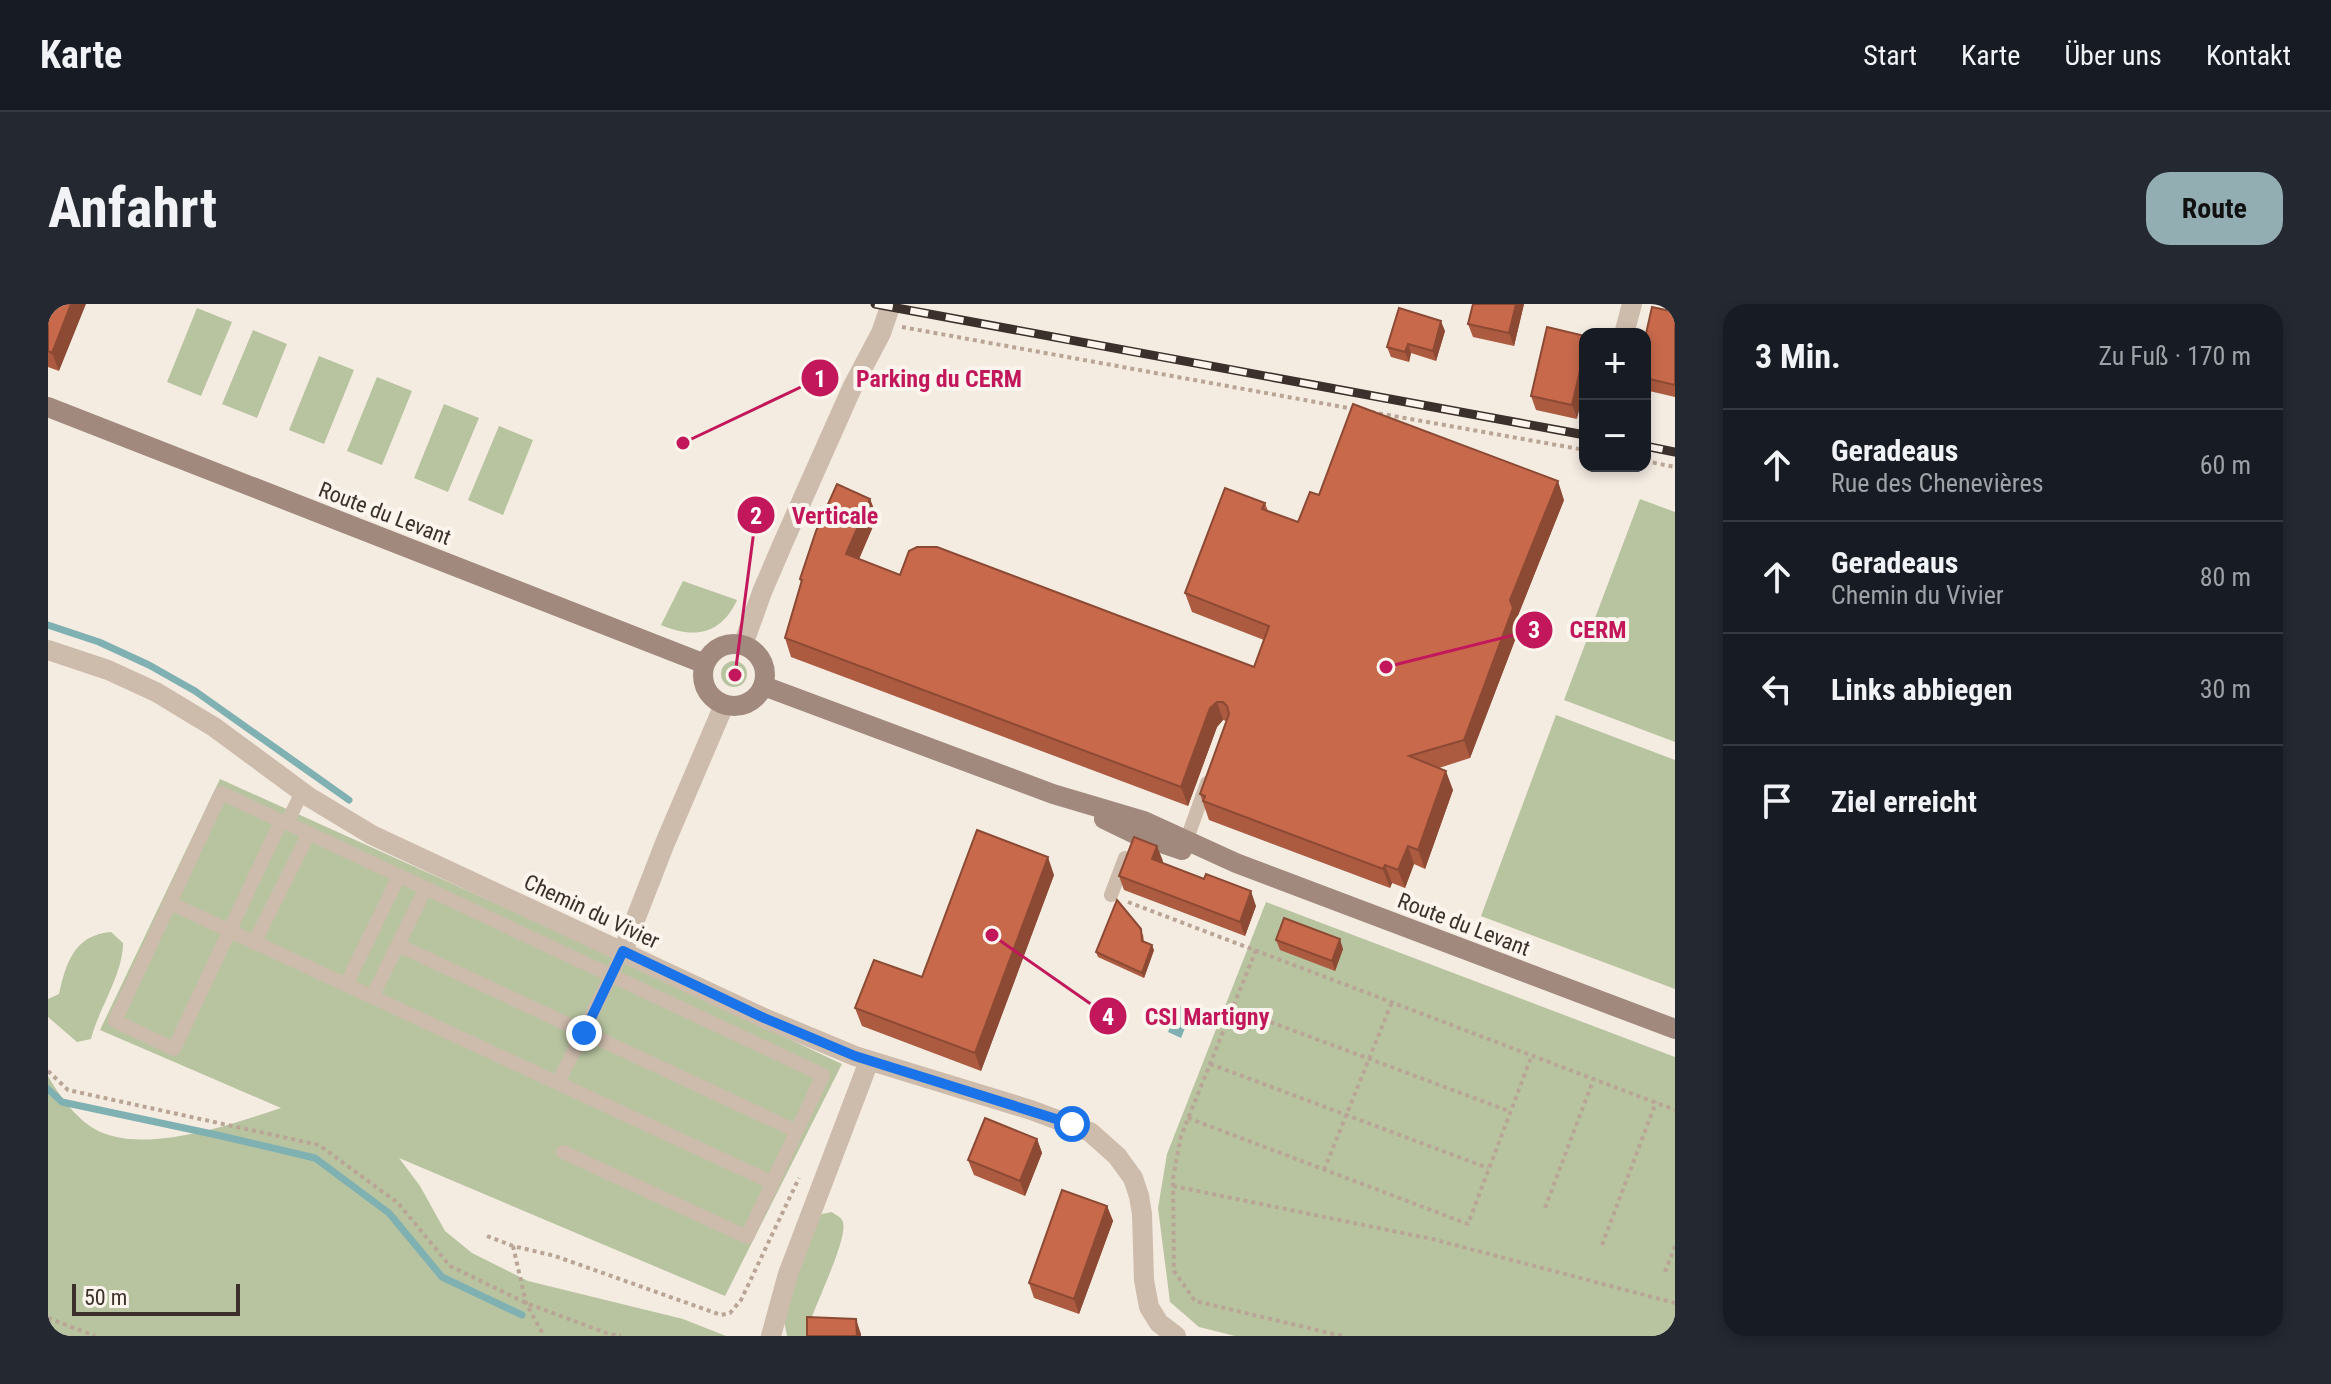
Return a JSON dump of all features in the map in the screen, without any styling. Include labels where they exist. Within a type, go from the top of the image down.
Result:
[{"type":"street","points":[[1626,328],[1632,304]]},
{"type":"street","points":[[743,645],[762,592],[888,314]]},
{"type":"street","name":"Route du Levant","points":[[48,407],[705,664]]},
{"type":"street","points":[[743,645],[761,658],[766,675],[764,686],[748,703],[724,705],[712,697],[705,686],[705,664],[719,647],[743,645]]},
{"type":"street","name":"Chemin du Vivier","points":[[48,650],[108,670],[156,692],[214,727],[302,792],[372,835],[764,1018],[869,1061],[1090,1132],[1105,1144],[1133,1178],[1139,1196],[1144,1280],[1149,1307],[1159,1323],[1176,1336]]},
{"type":"street","name":"Route du Levant","points":[[764,686],[1053,794],[1144,821],[1185,845]]},
{"type":"street","points":[[623,951],[724,705]]},
{"type":"street","name":"Route du Levant","points":[[1053,794],[1135,834],[1185,845],[1236,863],[1675,1029]]},
{"type":"street","points":[[771,1336],[788,1274],[869,1061]]},
{"type":"lane","points":[[1185,845],[1212,771]]},
{"type":"lane","points":[[302,792],[284,822],[174,1049],[115,1021],[221,793],[284,822],[309,833],[823,1075],[747,1237],[563,1152]]},
{"type":"lane","points":[[254,943],[309,833]]},
{"type":"lane","points":[[1111,895],[1135,834]]},
{"type":"lane","points":[[346,985],[399,876]]},
{"type":"lane","points":[[372,997],[426,888]]},
{"type":"lane","points":[[170,903],[773,1183]]},
{"type":"lane","points":[[398,945],[796,1131]]},
{"type":"lane","points":[[558,1083],[623,951]]},
{"type":"path","points":[[888,314],[1579,449]]},
{"type":"path","points":[[1651,462],[1675,467]]},
{"type":"path","points":[[1111,895],[1675,1110]]},
{"type":"path","points":[[1256,950],[1181,1136],[1173,1186],[1174,1271],[1195,1301],[1342,1336]]},
{"type":"path","points":[[1324,1170],[1392,1002]]},
{"type":"path","points":[[1233,1008],[1509,1111]]},
{"type":"path","points":[[1188,1118],[1468,1224],[1532,1055]]},
{"type":"path","points":[[1210,1064],[1488,1168]]},
{"type":"path","points":[[48,1071],[68,1090],[319,1145],[398,1203],[450,1266],[526,1303],[621,1336]]},
{"type":"path","points":[[1545,1208],[1594,1078]]},
{"type":"path","points":[[1602,1245],[1656,1102]]},
{"type":"path","points":[[1173,1186],[1432,1239],[1675,1303]]},
{"type":"path","points":[[487,1236],[555,1256]]},
{"type":"path","points":[[513,1246],[526,1303],[544,1336]]},
{"type":"path","points":[[1665,1272],[1675,1246]]},
{"type":"path","points":[[48,1318],[95,1336]]},
{"type":"green space","points":[[197,308],[232,322],[201,396],[167,382]]},
{"type":"green space","points":[[253,330],[287,344],[257,418],[222,404]]},
{"type":"green space","points":[[319,356],[354,370],[324,444],[289,430]]},
{"type":"green space","points":[[377,377],[412,391],[382,465],[347,451]]},
{"type":"green space","points":[[444,404],[479,418],[448,492],[414,478]]},
{"type":"green space","points":[[499,426],[533,440],[503,515],[468,500]]},
{"type":"green space","points":[[1640,499],[1675,512],[1675,742],[1564,700]]},
{"type":"green space","points":[[683,581],[737,600],[723,621],[705,631],[685,632],[661,625]]},
{"type":"green space","points":[[734,661],[744,664],[747,674],[744,684],[734,687],[724,684],[721,674],[724,664]]},
{"type":"green space","points":[[1556,715],[1675,760],[1675,989],[1481,916]]},
{"type":"green space","points":[[220,779],[626,962],[842,1064],[725,1296],[399,1158],[420,1186],[445,1231],[472,1253],[528,1281],[683,1319],[726,1336],[48,1336],[48,1076],[80,1118],[93,1128],[113,1136],[160,1139],[186,1135],[281,1108],[100,1030]]},
{"type":"green space","points":[[1266,902],[1675,1057],[1675,1336],[1235,1336],[1199,1327],[1170,1302],[1158,1208],[1167,1154]]},
{"type":"green space","points":[[111,932],[123,943],[119,967],[91,1039],[77,1042],[48,1017],[48,999],[59,994],[69,962],[80,945],[98,934]]},
{"type":"green space","points":[[832,1212],[841,1219],[843,1228],[836,1257],[806,1336],[787,1336],[782,1311],[813,1225],[822,1214]]},
{"type":"water","points":[[1179,1006],[1192,1011],[1181,1038],[1168,1032]]},
{"type":"building","points":[[48,304],[71,304],[52,353],[48,351]]},
{"type":"building","points":[[1473,304],[1516,304],[1509,333],[1468,324]]},
{"type":"building","points":[[1652,307],[1675,312],[1675,385],[1651,379],[1651,328],[1647,328]]},
{"type":"building","points":[[1399,308],[1441,321],[1433,351],[1408,344],[1405,352],[1387,347]]},
{"type":"building","points":[[1547,327],[1579,335],[1579,375],[1572,405],[1531,396]]},
{"type":"building","points":[[1353,404],[1558,481],[1510,600],[1513,608],[1464,740],[1409,756],[1446,771],[1418,850],[1408,846],[1398,870],[1385,865],[1383,869],[1203,801],[1205,796],[1200,794],[1229,714],[1223,702],[1217,702],[1210,708],[1181,787],[785,638],[816,531],[837,484],[870,499],[846,554],[900,575],[909,551],[917,547],[937,547],[1254,667],[1269,626],[1185,593],[1225,488],[1265,503],[1262,509],[1298,522],[1310,492],[1319,495]]},
{"type":"building","points":[[977,830],[1048,857],[975,1053],[855,1008],[874,960],[922,977]]},
{"type":"building","points":[[1134,837],[1157,846],[1152,859],[1204,879],[1206,874],[1251,891],[1240,922],[1119,876]]},
{"type":"building","points":[[1117,900],[1141,929],[1142,941],[1152,945],[1142,973],[1096,952]]},
{"type":"building","points":[[1284,918],[1340,939],[1332,961],[1276,940]]},
{"type":"building","points":[[985,1118],[1037,1139],[1020,1181],[968,1160]]},
{"type":"building","points":[[1062,1190],[1107,1206],[1074,1299],[1029,1283]]},
{"type":"building","points":[[807,1317],[856,1319],[857,1336],[807,1336]]},
{"type":"waterway","points":[[48,625],[99,642],[195,691],[349,800]]},
{"type":"waterway","points":[[48,1089],[62,1102],[315,1158],[389,1213],[442,1277],[522,1315]]},
{"type":"railway","points":[[875,304],[1579,434]]},
{"type":"railway","points":[[1651,447],[1675,452]]},
{"type":"place","name":"Parking du CERM","points":[[683,443]]},
{"type":"place","name":"CERM","points":[[1386,667]]},
{"type":"place","name":"Verticale","points":[[735,675]]},
{"type":"place","name":"CSI Martigny","points":[[992,935]]},
{"type":"route","points":[[584,1033],[623,951],[764,1018],[855,1056],[1072,1124]]}]
